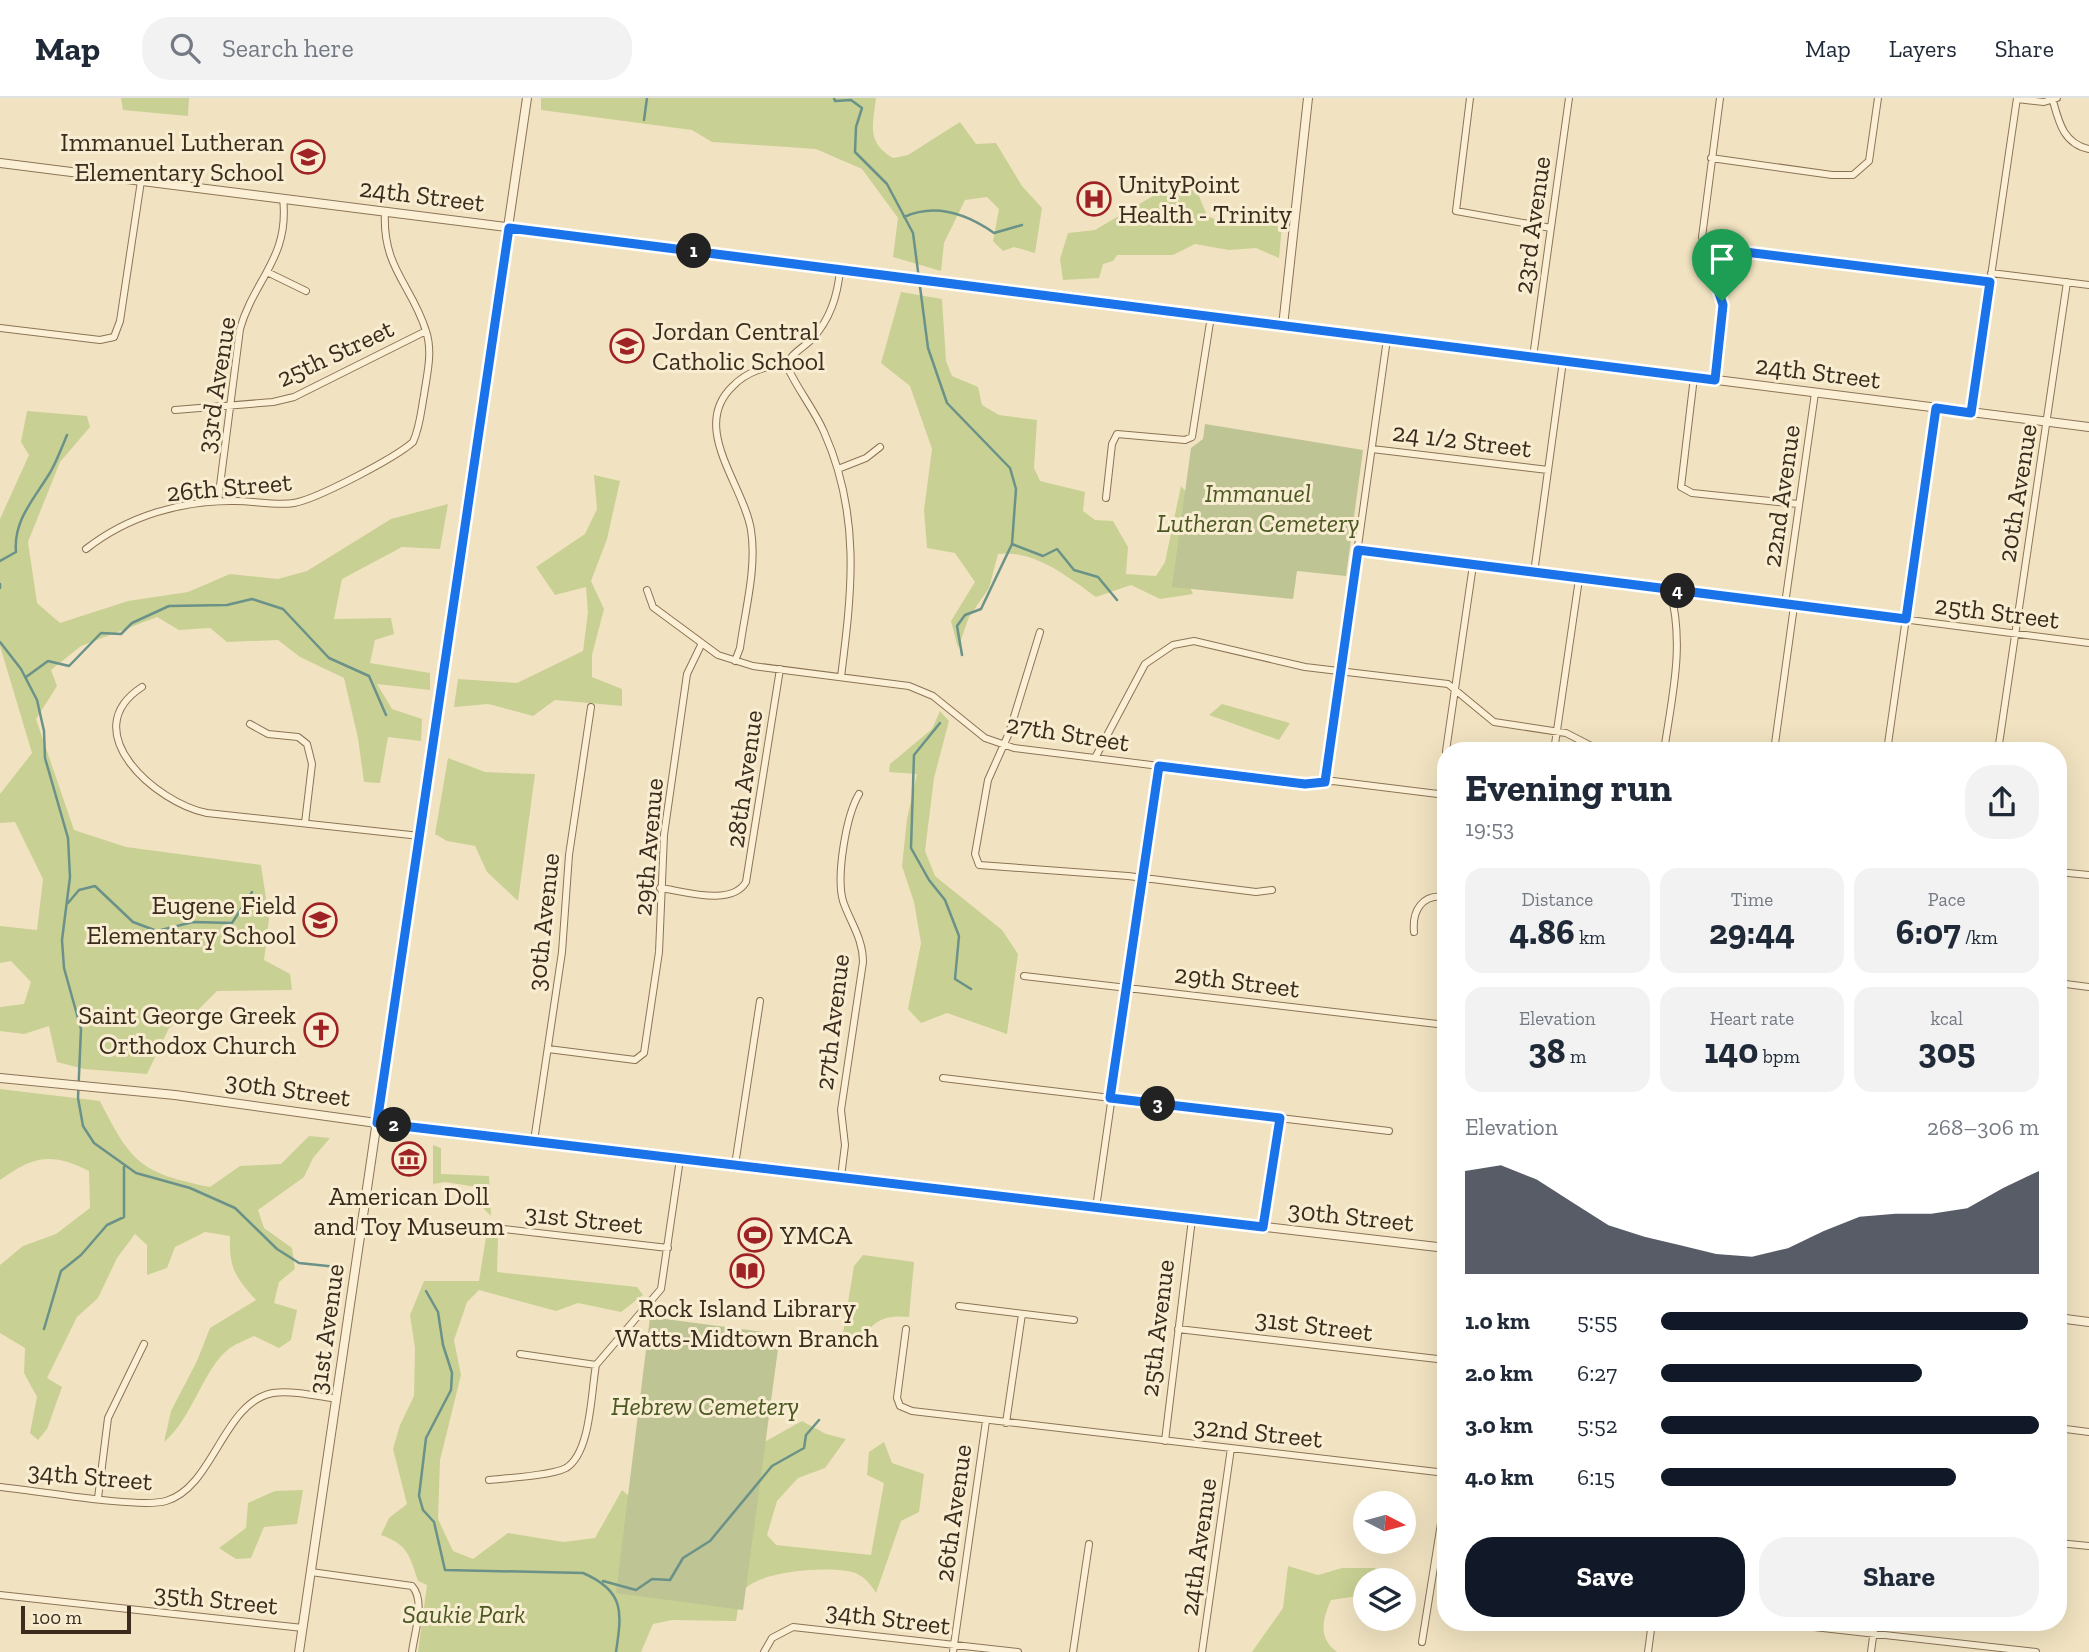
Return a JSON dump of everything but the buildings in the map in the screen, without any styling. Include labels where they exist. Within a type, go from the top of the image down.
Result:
[{"type":"street","name":"31st Avenue","points":[[299,1652],[527,98]]},
{"type":"street","points":[[1283,326],[1308,98]]},
{"type":"street","points":[[1470,98],[1456,211],[1551,228]]},
{"type":"street","name":"23rd Avenue","points":[[1533,357],[1569,98]]},
{"type":"street","points":[[1715,380],[1723,305],[1704,247],[1703,228],[1720,98]]},
{"type":"street","points":[[1711,158],[1847,176],[1859,171],[1868,161],[1878,98]]},
{"type":"street","points":[[1971,413],[2017,99],[2055,100],[2066,135],[2089,149]]},
{"type":"street","name":"24th Street","points":[[0,163],[2089,428]]},
{"type":"street","points":[[0,328],[100,340],[112,339],[120,321],[141,181]]},
{"type":"street","name":"33rd Avenue","points":[[218,501],[244,316],[270,272],[281,240],[283,198]]},
{"type":"street","points":[[385,212],[385,234],[390,258],[426,331]]},
{"type":"street","points":[[1704,247],[1990,282]]},
{"type":"street","points":[[735,661],[740,648],[752,545],[746,507],[718,442],[717,412],[724,394],[737,382],[757,371],[787,364],[825,321],[835,300],[839,270]]},
{"type":"street","points":[[270,272],[306,290]]},
{"type":"street","points":[[1991,273],[2089,285]]},
{"type":"street","name":"20th Avenue","points":[[1999,742],[2067,282]]},
{"type":"street","points":[[1106,498],[1115,437],[1121,432],[1189,439],[1194,433],[1211,316]]},
{"type":"street","name":"25th Street","points":[[175,410],[273,402],[306,393],[426,331]]},
{"type":"street","name":"26th Street","points":[[86,549],[111,531],[142,517],[218,501],[284,504],[304,500],[413,442],[419,424],[428,370],[429,345],[426,331]]},
{"type":"street","points":[[1325,782],[1387,339]]},
{"type":"street","points":[[1534,573],[1563,361]]},
{"type":"street","points":[[787,364],[815,412],[838,469],[850,522],[853,574],[841,677]]},
{"type":"street","points":[[1694,377],[1680,480],[1684,490],[1798,504]]},
{"type":"street","name":"22nd Avenue","points":[[1785,604],[1815,393]]},
{"type":"street","points":[[1887,742],[1936,408]]},
{"type":"street","points":[[838,469],[866,458],[880,447]]},
{"type":"street","name":"24 1/2 Street","points":[[1372,449],[1548,470]]},
{"type":"street","name":"25th Street","points":[[1358,550],[2089,643]]},
{"type":"street","points":[[1448,742],[1473,565]]},
{"type":"street","points":[[1555,742],[1579,579]]},
{"type":"street","name":"27th Street","points":[[646,590],[653,607],[702,643],[735,661],[881,681],[920,690],[943,704],[985,738],[1004,745],[1305,784],[1325,782],[1437,794]]},
{"type":"street","points":[[1665,742],[1679,657],[1679,623],[1670,590]]},
{"type":"street","name":"22nd Avenue","points":[[1775,742],[1794,606]]},
{"type":"street","points":[[1040,632],[1004,745],[992,768],[984,796],[975,860],[982,867],[1015,866],[1256,892],[1272,890]]},
{"type":"street","points":[[1095,758],[1138,673],[1152,656],[1173,645],[1204,642],[1306,667],[1442,683],[1455,690],[1494,722],[1557,730],[1582,742]]},
{"type":"street","name":"29th Avenue","points":[[548,1049],[635,1060],[642,1057],[659,952],[664,835],[687,674],[702,643]]},
{"type":"street","name":"28th Avenue","points":[[660,888],[724,896],[739,891],[746,883],[751,867],[780,669]]},
{"type":"street","points":[[142,688],[128,696],[123,706],[118,731],[126,758],[144,781],[184,808],[420,836]]},
{"type":"street","name":"30th Avenue","points":[[534,1142],[562,952],[572,836],[591,707]]},
{"type":"street","points":[[250,724],[268,734],[298,737],[307,744],[312,764],[305,823]]},
{"type":"street","points":[[1096,1208],[1159,766]]},
{"type":"street","name":"27th Avenue","points":[[841,1177],[845,1145],[841,1110],[863,962],[860,939],[846,908],[840,880],[852,809],[859,794]]},
{"type":"street","points":[[2067,873],[2089,876]]},
{"type":"street","points":[[1414,932],[1413,920],[1419,904],[1437,895]]},
{"type":"street","name":"29th Street","points":[[1024,976],[1437,1025]]},
{"type":"street","points":[[2067,984],[2089,986]]},
{"type":"street","points":[[735,1165],[761,1001]]},
{"type":"street","name":"30th Street","points":[[0,1078],[176,1095],[534,1142],[1437,1247]]},
{"type":"street","points":[[943,1078],[1389,1131]]},
{"type":"street","points":[[1263,1227],[1280,1118]]},
{"type":"street","points":[[489,1480],[564,1469],[576,1459],[583,1447],[596,1365],[661,1289],[680,1158]]},
{"type":"street","name":"25th Avenue","points":[[1165,1441],[1192,1219]]},
{"type":"street","name":"31st Street","points":[[495,1228],[668,1248]]},
{"type":"street","points":[[958,1306],[1074,1320]]},
{"type":"street","name":"26th Avenue","points":[[1006,1423],[1021,1314]]},
{"type":"street","points":[[2067,1319],[2089,1322]]},
{"type":"street","name":"32nd Street","points":[[906,1329],[897,1392],[900,1406],[912,1411],[1437,1472]]},
{"type":"street","name":"31st Street","points":[[1178,1329],[1437,1359]]},
{"type":"street","points":[[98,1498],[108,1418],[144,1344]]},
{"type":"street","points":[[520,1353],[596,1365]]},
{"type":"street","name":"34th Street","points":[[0,1487],[156,1503],[181,1494],[195,1480],[248,1406],[266,1395],[282,1392],[337,1399]]},
{"type":"street","name":"26th Avenue","points":[[953,1648],[986,1420]]},
{"type":"street","points":[[2067,1429],[2089,1432]]},
{"type":"street","name":"24th Avenue","points":[[1202,1652],[1231,1448]]},
{"type":"street","points":[[1073,1652],[1089,1544]]},
{"type":"street","points":[[2067,1544],[2089,1546]]},
{"type":"street","points":[[1422,1642],[1437,1548]]},
{"type":"street","points":[[311,1572],[406,1583],[416,1589],[419,1606],[412,1652]]},
{"type":"street","name":"35th Street","points":[[0,1595],[303,1628]]},
{"type":"street","name":"34th Street","points":[[764,1652],[772,1638],[793,1627],[953,1648],[1018,1652]]},
{"type":"street","points":[[1648,1652],[1651,1631]]},
{"type":"street","points":[[1847,1631],[2036,1652]]},
{"type":"street","points":[[1871,1652],[1874,1631]]},
{"type":"green space","points":[[121,98],[189,98],[188,116],[123,110]]},
{"type":"green space","points":[[541,98],[876,98],[873,132],[879,146],[893,158],[908,155],[960,122],[976,144],[996,143],[1022,186],[1042,208],[1035,253],[1014,247],[1003,251],[993,241],[999,209],[987,197],[965,200],[944,243],[941,271],[893,257],[898,218],[862,169],[816,149],[712,142],[692,130],[541,110]]},
{"type":"green space","points":[[1170,186],[1197,191],[1207,216],[1234,226],[1282,225],[1279,258],[1256,248],[1229,250],[1195,244],[1173,255],[1117,255],[1113,261],[1103,264],[1099,278],[1063,280],[1060,259],[1068,233],[1095,230]]},
{"type":"green space","points":[[901,292],[942,299],[946,361],[952,376],[978,387],[982,405],[999,415],[1037,420],[1034,468],[1040,481],[1085,492],[1083,511],[1095,520],[1113,521],[1128,547],[1126,574],[1156,576],[1165,562],[1181,486],[1187,493],[1178,561],[1193,594],[1160,599],[1131,585],[1096,597],[1062,573],[1037,560],[998,554],[989,588],[969,617],[958,648],[951,621],[975,582],[955,553],[927,548],[924,510],[932,449],[910,386],[881,363]]},
{"type":"green space","points":[[27,411],[87,416],[90,427],[60,462],[28,542],[37,603],[60,623],[128,601],[188,592],[230,574],[278,579],[307,571],[391,519],[448,504],[440,549],[402,547],[342,579],[334,619],[391,618],[394,634],[375,640],[370,663],[430,673],[430,690],[377,684],[392,709],[422,719],[421,741],[388,737],[380,783],[364,782],[358,738],[344,678],[300,657],[278,640],[227,642],[210,628],[179,630],[157,617],[81,646],[51,670],[57,686],[36,719],[74,830],[126,847],[261,865],[269,919],[264,960],[290,974],[292,990],[217,991],[199,1009],[169,1028],[147,1074],[84,1069],[57,1062],[49,1026],[24,1034],[0,1031],[0,1007],[24,1004],[31,982],[11,961],[0,963],[0,926],[37,930],[43,879],[15,822],[0,823],[0,794],[32,753],[0,646],[0,519],[29,455],[21,442]]},
{"type":"green space","name":"Immanuel Lutheran Cemetery","points":[[1205,424],[1363,450],[1346,576],[1297,571],[1293,599],[1172,587],[1191,448],[1203,439]]},
{"type":"green space","points":[[594,475],[620,481],[607,539],[591,581],[604,609],[592,655],[592,677],[622,689],[622,706],[555,700],[533,716],[488,704],[454,707],[458,679],[517,683],[583,651],[588,612],[586,587],[555,595],[536,567],[585,534],[597,509]]},
{"type":"green space","points":[[1222,704],[1290,723],[1279,740],[1209,715]]},
{"type":"green space","points":[[940,711],[949,721],[934,778],[925,851],[935,876],[1002,930],[1018,954],[1007,1034],[947,1013],[921,1023],[908,1009],[921,943],[914,902],[902,866],[907,819],[917,774],[889,772],[890,764],[932,729]]},
{"type":"green space","points":[[448,758],[485,772],[535,774],[518,901],[487,872],[475,846],[447,841],[435,834]]},
{"type":"green space","points":[[0,1089],[100,1101],[121,1139],[141,1162],[168,1176],[210,1187],[240,1166],[281,1164],[309,1136],[330,1138],[313,1158],[304,1177],[258,1210],[264,1228],[292,1248],[295,1269],[279,1282],[274,1303],[297,1310],[291,1340],[279,1348],[254,1336],[230,1348],[212,1368],[183,1420],[164,1442],[171,1411],[197,1361],[210,1328],[256,1300],[243,1285],[232,1264],[230,1236],[205,1232],[175,1247],[167,1268],[147,1275],[147,1245],[135,1234],[117,1258],[98,1298],[77,1317],[47,1378],[62,1387],[47,1429],[38,1440],[30,1433],[37,1397],[24,1373],[25,1348],[0,1333],[0,1265],[23,1246],[56,1234],[90,1208],[89,1171],[64,1161],[43,1159],[23,1166],[0,1180]]},
{"type":"green space","points":[[433,1145],[441,1148],[441,1174],[489,1176],[491,1216],[484,1209],[483,1188],[445,1182],[433,1184]]},
{"type":"green space","name":"Saukie Park","points":[[486,1237],[498,1238],[497,1272],[637,1287],[643,1295],[621,1312],[578,1303],[556,1311],[479,1290],[467,1302],[454,1340],[461,1375],[440,1460],[438,1519],[453,1551],[473,1559],[508,1533],[563,1542],[595,1538],[622,1490],[631,1498],[757,1446],[802,1421],[826,1434],[846,1439],[825,1468],[798,1478],[777,1501],[767,1535],[776,1545],[871,1555],[884,1483],[867,1475],[869,1452],[884,1442],[892,1463],[924,1474],[919,1512],[901,1521],[876,1593],[866,1580],[852,1572],[792,1572],[775,1575],[748,1586],[741,1594],[736,1621],[672,1620],[653,1624],[641,1652],[418,1652],[427,1585],[418,1581],[402,1547],[381,1535],[389,1518],[407,1504],[393,1449],[400,1425],[414,1396],[415,1348],[410,1315],[424,1281],[479,1281]]},
{"type":"green space","points":[[863,1255],[914,1262],[909,1317],[885,1318],[869,1329],[858,1342],[842,1339],[854,1266]]},
{"type":"green space","name":"Hebrew Cemetery","points":[[650,1317],[780,1334],[743,1610],[616,1593]]},
{"type":"green space","points":[[303,1490],[297,1524],[264,1527],[251,1558],[236,1559],[219,1548],[246,1528],[248,1503],[275,1491]]},
{"type":"green space","points":[[1288,1566],[1318,1575],[1342,1568],[1353,1568],[1353,1597],[1331,1600],[1324,1621],[1326,1640],[1337,1652],[1252,1652],[1283,1608]]},
{"type":"waterway","points":[[644,120],[647,98]]},
{"type":"waterway","points":[[834,98],[835,101],[851,100],[862,108],[856,127],[855,152],[887,184],[913,233],[928,348],[947,403],[1010,468],[1016,489],[1012,544],[1043,556],[1057,549],[1074,570],[1098,577],[1117,600]]},
{"type":"waterway","points":[[904,217],[939,211],[962,216],[994,233],[1022,225]]},
{"type":"waterway","points":[[0,561],[16,552],[16,540],[22,519],[51,471],[67,435]]},
{"type":"waterway","points":[[962,655],[957,626],[965,615],[981,609],[1012,544]]},
{"type":"waterway","points":[[26,677],[48,661],[69,666],[101,633],[121,634],[132,623],[169,606],[227,605],[252,599],[283,609],[329,658],[369,676],[386,715]]},
{"type":"waterway","points":[[0,642],[21,669],[37,700],[44,731],[45,758],[68,838],[70,877],[62,940],[64,968],[81,1029],[78,1098],[83,1126],[94,1143],[136,1173],[190,1188],[235,1208],[277,1249],[299,1263],[337,1267]]},
{"type":"waterway","points":[[940,723],[914,755],[911,848],[929,880],[945,900],[959,936],[955,979],[971,989]]},
{"type":"waterway","points":[[68,903],[79,890],[95,886],[133,922],[157,931],[193,922],[232,923],[252,892]]},
{"type":"waterway","points":[[44,1329],[61,1271],[81,1255],[107,1225],[124,1217],[124,1166]]},
{"type":"waterway","points":[[426,1291],[438,1312],[443,1345],[452,1373],[451,1390],[426,1438],[419,1496],[423,1510],[434,1522],[445,1570],[583,1573],[607,1587],[618,1604],[616,1652]]},
{"type":"waterway","points":[[603,1581],[636,1590],[652,1579],[670,1580],[683,1558],[710,1541],[772,1466],[804,1448],[806,1435],[819,1420]]},
{"type":"place","name":"Immanuel Lutheran Elementary School","points":[[308,157]]},
{"type":"place","name":"UnityPoint Health - Trinity","points":[[1094,199]]},
{"type":"place","name":"Jordan Central Catholic School","points":[[627,346]]},
{"type":"place","name":"Eugene Field Elementary School","points":[[320,920]]},
{"type":"place","name":"Saint George Greek Orthodox Church","points":[[321,1030]]},
{"type":"place","name":"American Doll and Toy Museum","points":[[409,1159]]},
{"type":"place","name":"YMCA","points":[[755,1235]]},
{"type":"place","name":"Rock Island Library Watts-Midtown Branch","points":[[747,1271]]},
{"type":"route","points":[[509,228],[1715,380],[1722,325],[1722,301],[1704,247],[1990,282],[1971,413],[1936,408],[1906,619],[1358,550],[1325,782],[1305,784],[1159,766],[1110,1098],[1280,1118],[1263,1227],[377,1123],[509,228]]}]
